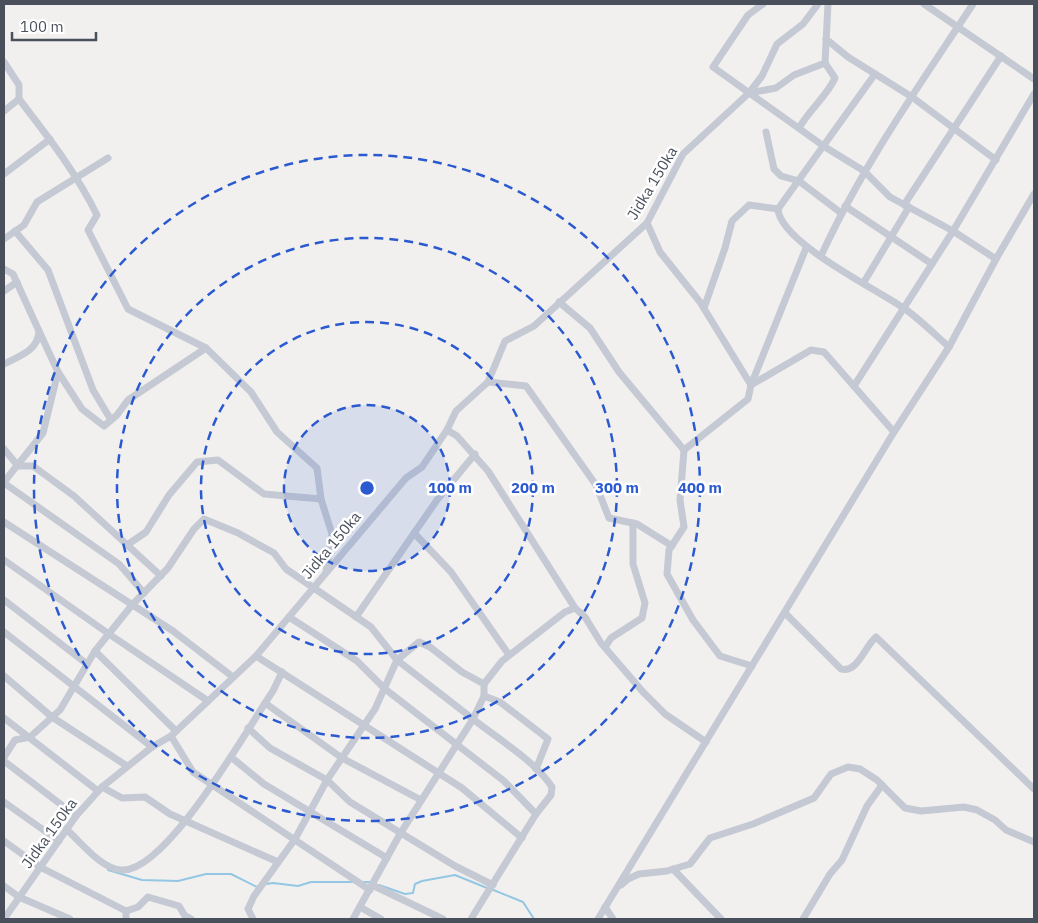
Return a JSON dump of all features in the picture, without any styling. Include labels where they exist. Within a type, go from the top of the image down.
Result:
[{"type":"street","points":[[763,4],[748,15],[713,67],[825,147],[864,171],[884,192],[953,231],[996,259]]},
{"type":"street","name":"Jidka 150ka","points":[[4,919],[66,829],[100,789],[152,747],[173,734],[256,656],[406,478],[422,467],[447,430],[456,411],[488,382],[505,341],[532,328],[647,223],[683,154],[749,93],[762,76],[778,44],[803,24],[818,4]]},
{"type":"street","points":[[799,128],[806,116],[832,85],[835,78],[825,63],[828,4]]},
{"type":"street","points":[[924,4],[1034,79]]},
{"type":"street","points":[[821,256],[841,213],[864,171],[973,4]]},
{"type":"street","points":[[826,39],[875,74],[912,97],[996,160]]},
{"type":"street","points":[[864,282],[891,237],[906,206],[1001,56]]},
{"type":"street","points":[[4,62],[19,85],[19,99],[77,178],[97,216],[88,230],[128,309],[206,348],[252,392],[277,432],[317,468],[321,499],[332,534],[326,573]]},
{"type":"street","points":[[749,93],[776,88],[794,75],[825,63]]},
{"type":"street","points":[[875,74],[825,147],[778,209],[781,223],[806,248],[904,308],[949,347]]},
{"type":"street","points":[[854,386],[953,231],[1034,94]]},
{"type":"street","points":[[4,111],[19,99]]},
{"type":"street","points":[[766,132],[774,170],[781,176],[799,180],[841,213]]},
{"type":"street","points":[[4,174],[50,139]]},
{"type":"street","points":[[4,239],[24,225],[37,202],[108,158]]},
{"type":"street","points":[[598,919],[894,432],[949,347],[996,259],[1034,194]]},
{"type":"street","points":[[704,308],[725,248],[732,221],[749,205],[778,209]]},
{"type":"street","points":[[845,206],[932,264]]},
{"type":"street","points":[[647,223],[660,252],[704,308],[751,385]]},
{"type":"street","points":[[15,231],[48,270],[93,390],[111,420]]},
{"type":"street","points":[[684,450],[748,399],[751,385],[806,248]]},
{"type":"street","points":[[4,270],[13,274],[58,372],[82,409],[104,426],[128,400],[206,348]]},
{"type":"street","points":[[4,291],[17,282]]},
{"type":"street","points":[[560,302],[590,328],[619,372],[684,450],[680,500],[684,526],[672,546],[666,574],[693,620],[720,656],[752,666]]},
{"type":"street","points":[[4,364],[33,348],[38,342],[39,331]]},
{"type":"street","points":[[751,385],[811,350],[824,352],[894,432]]},
{"type":"street","points":[[58,372],[43,433],[4,482],[119,564],[144,593]]},
{"type":"street","points":[[488,382],[526,386],[596,485],[609,518],[633,523],[672,546]]},
{"type":"street","points":[[447,430],[457,436],[475,454],[575,608],[585,616],[605,647],[643,692],[665,714],[706,742]]},
{"type":"street","points":[[4,449],[18,466]]},
{"type":"street","points":[[356,617],[436,500],[475,454]]},
{"type":"street","points":[[127,545],[146,532],[169,495],[197,462],[218,460],[264,494],[321,499]]},
{"type":"street","points":[[18,466],[33,466],[74,496],[160,576]]},
{"type":"street","points":[[4,757],[14,740],[30,737],[60,710],[95,651],[132,605],[160,576],[194,529],[204,519],[238,533],[274,553],[286,569],[371,627],[397,660],[536,770],[552,788],[551,795],[536,814],[471,919]]},
{"type":"street","points":[[4,522],[173,631],[234,677]]},
{"type":"street","points":[[605,647],[611,638],[642,618],[645,603],[633,564],[633,523]]},
{"type":"street","points":[[414,533],[451,572],[509,655]]},
{"type":"street","points":[[4,560],[208,701]]},
{"type":"street","points":[[4,600],[87,664]]},
{"type":"street","points":[[353,919],[400,834],[473,720],[484,696],[484,684],[509,655],[565,612],[575,608]]},
{"type":"street","points":[[785,613],[841,669],[846,671],[852,669],[870,642],[876,637],[1034,789]]},
{"type":"street","points":[[290,617],[357,661],[385,689],[504,781],[536,814]]},
{"type":"street","points":[[4,632],[152,747]]},
{"type":"street","points":[[250,918],[248,909],[254,896],[295,838],[327,780],[365,725],[385,689],[397,660],[419,642],[430,647],[462,672],[484,684]]},
{"type":"street","points":[[95,651],[173,734],[193,772],[211,786],[371,887],[443,919]]},
{"type":"street","points":[[256,656],[462,788],[522,838]]},
{"type":"street","points":[[66,829],[110,867],[129,870],[143,864],[201,802],[265,703],[282,672]]},
{"type":"street","points":[[4,676],[52,717],[127,766]]},
{"type":"street","points":[[484,696],[500,702],[548,739],[536,770]]},
{"type":"street","points":[[265,703],[342,758],[421,800]]},
{"type":"street","points":[[4,718],[100,789],[122,798],[145,797],[170,814],[278,862]]},
{"type":"street","points":[[248,728],[270,748],[327,780],[350,802],[455,866],[493,885]]},
{"type":"street","points":[[231,757],[264,784],[387,858]]},
{"type":"street","points":[[4,761],[76,816]]},
{"type":"street","points":[[615,890],[628,878],[639,874],[673,870],[690,864],[710,838],[746,826],[814,798],[831,774],[848,767],[860,769],[882,785],[905,808],[921,811],[964,807],[977,810],[995,820],[1006,830],[1034,842]]},
{"type":"street","points":[[803,919],[830,874],[842,860],[867,806],[882,785]]},
{"type":"street","points":[[4,802],[58,840]]},
{"type":"street","points":[[4,841],[40,866],[126,911],[138,907],[148,897],[179,906],[185,916],[191,919]]},
{"type":"street","points":[[673,870],[721,919]]},
{"type":"street","points":[[4,886],[19,897],[70,919]]},
{"type":"street","points":[[360,907],[381,919]]},
{"type":"street","points":[[605,907],[613,919]]},
{"type":"street","points":[[126,911],[126,919]]},
{"type":"waterway","points":[[108,870],[142,880],[178,881],[206,874],[231,874],[257,887]]},
{"type":"waterway","points":[[379,885],[405,894],[413,893],[415,884],[455,875],[487,888]]},
{"type":"waterway","points":[[266,884],[298,886],[311,882],[353,882]]},
{"type":"waterway","points":[[363,882],[373,882]]},
{"type":"waterway","points":[[491,889],[523,902],[534,919]]}]
